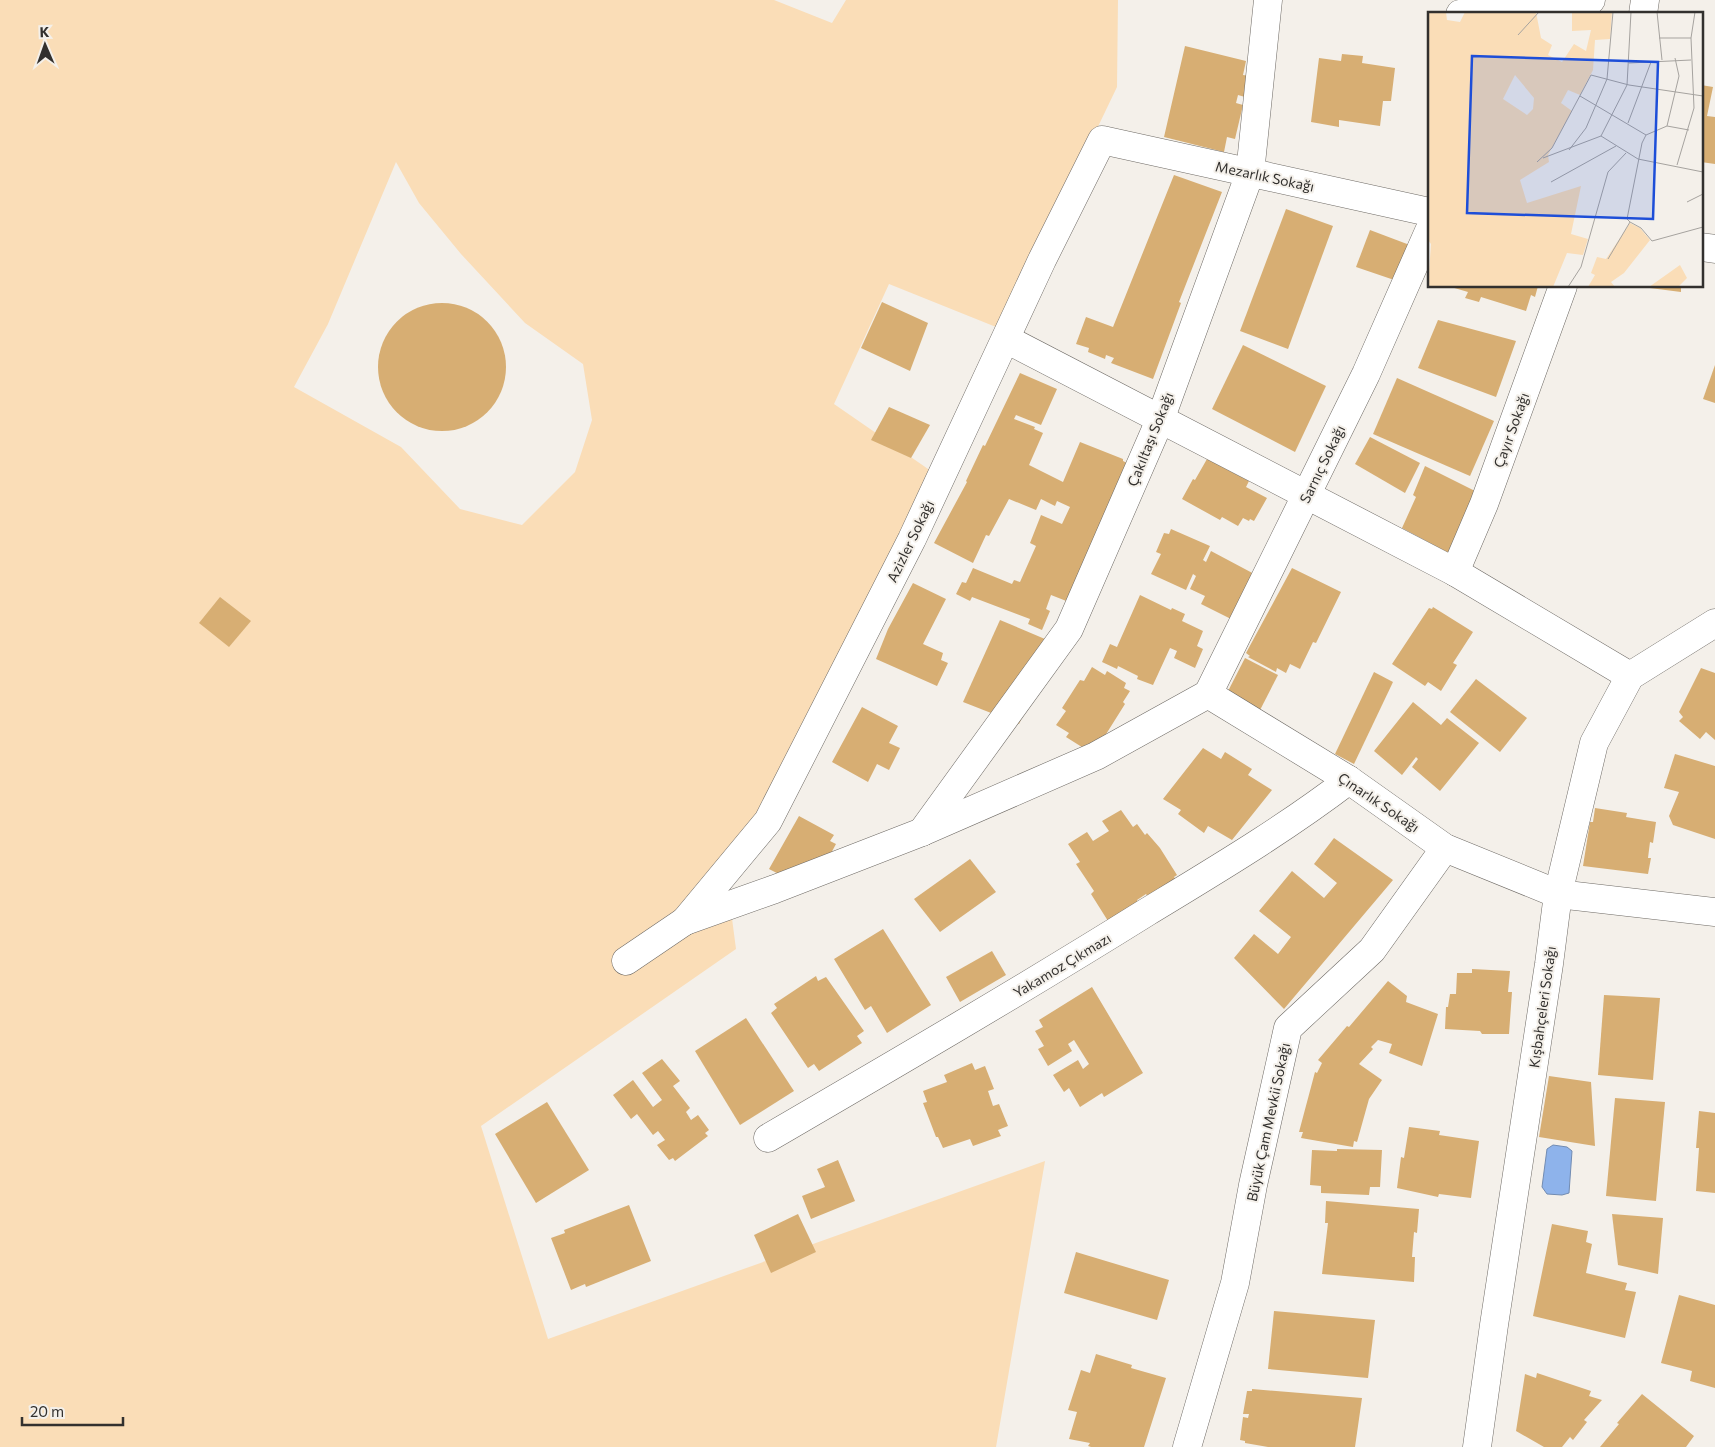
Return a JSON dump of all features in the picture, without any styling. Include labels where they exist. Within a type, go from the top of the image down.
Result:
[{"type":"street","name":"Çakıltaşı Sokağı","points":[[922,832],[1069,629],[1160,420],[1250,173],[1268,0]]},
{"type":"street","points":[[1479,12],[1591,0]]},
{"type":"street","name":"Mezarlık Sokağı","points":[[1102,140],[1428,212]]},
{"type":"street","name":"Azizler Sokağı","points":[[685,921],[768,821],[912,539],[1042,260],[1102,140]]},
{"type":"street","name":"Sarnıç Sokağı","points":[[1208,694],[1366,374],[1428,233]]},
{"type":"street","points":[[1702,247],[1715,249]]},
{"type":"street","name":"Çayır Sokağı","points":[[1455,572],[1484,504],[1562,288]]},
{"type":"street","points":[[1006,339],[1455,572],[1630,676]]},
{"type":"street","name":"Kışbahçeleri Sokağı","points":[[1477,1447],[1558,894],[1594,743],[1630,676],[1715,623]]},
{"type":"street","name":"Azizler Sokağı","points":[[626,961],[685,921],[775,889],[922,832],[1096,756],[1208,694]]},
{"type":"street","name":"Çınarlık Sokağı","points":[[1208,694],[1349,780],[1445,848],[1558,894],[1715,912]]},
{"type":"street","name":"Yakamoz Çıkmazı","points":[[768,1138],[1037,981],[1248,850],[1320,803],[1349,780]]},
{"type":"street","name":"Büyük Çam Mevkii Sokağı","points":[[1187,1447],[1236,1283],[1253,1185],[1288,1028],[1372,950],[1445,848]]},
{"type":"shaded area","points":[[0,0],[774,0],[832,23],[846,0],[1118,0],[1117,87],[1001,329],[889,284],[834,404],[931,471],[728,888],[736,949],[481,1126],[548,1339],[1045,1161],[996,1447],[0,1447]],"holes":[[[396,162],[419,203],[461,254],[525,323],[583,364],[592,420],[575,472],[522,525],[460,509],[401,447],[294,387],[328,324]]]},
{"type":"water","points":[[1553,1145],[1567,1147],[1572,1151],[1569,1193],[1562,1195],[1547,1194],[1542,1187],[1547,1149]]},
{"type":"building","points":[[1185,46],[1246,61],[1243,75],[1250,76],[1245,97],[1238,95],[1236,103],[1243,105],[1235,139],[1227,137],[1224,152],[1164,137]]},
{"type":"building","points":[[1342,54],[1363,56],[1362,63],[1395,68],[1391,101],[1383,101],[1380,126],[1339,120],[1339,127],[1311,122],[1319,58],[1341,61]]},
{"type":"building","points":[[1702,85],[1713,87],[1707,116],[1715,117],[1715,164],[1702,162]]},
{"type":"building","points":[[1174,175],[1222,192],[1179,302],[1181,303],[1153,379],[1111,363],[1114,358],[1106,355],[1105,359],[1088,352],[1089,348],[1076,344],[1086,317],[1113,327]]},
{"type":"building","points":[[1286,209],[1333,226],[1288,349],[1240,331]]},
{"type":"building","points":[[1370,230],[1415,247],[1403,283],[1356,267]]},
{"type":"building","points":[[1454,288],[1537,288],[1535,297],[1531,295],[1526,311],[1481,297],[1479,302],[1465,298],[1468,292]]},
{"type":"building","points":[[1650,288],[1681,288],[1681,292]]},
{"type":"building","points":[[882,302],[928,323],[910,371],[861,348]]},
{"type":"building","points":[[442,303],[455,304],[467,308],[487,322],[501,342],[505,354],[505,380],[501,392],[487,412],[467,426],[455,430],[442,431],[429,430],[417,426],[397,412],[383,392],[379,380],[378,367],[379,354],[383,342],[397,322],[417,308],[429,304]]},
{"type":"building","points":[[1438,320],[1516,341],[1496,397],[1418,368]]},
{"type":"building","points":[[1243,345],[1326,386],[1295,452],[1212,409]]},
{"type":"building","points":[[1715,365],[1715,403],[1703,399]]},
{"type":"building","points":[[1020,373],[1057,389],[1041,425],[1016,415],[1014,419],[1035,427],[1034,429],[1043,433],[1029,465],[1063,482],[1080,442],[1123,459],[1123,461],[1133,466],[1074,604],[1051,595],[1046,609],[1050,611],[1042,630],[1028,624],[1030,619],[972,597],[970,601],[956,594],[962,582],[966,583],[973,568],[1012,584],[1014,580],[1020,582],[1036,546],[1030,543],[1041,515],[1062,524],[1070,507],[1057,501],[1055,506],[1041,499],[1036,510],[1009,499],[989,536],[986,535],[973,563],[934,543],[967,482],[983,445],[985,446]]},
{"type":"building","points":[[1397,378],[1494,421],[1470,476],[1373,434]]},
{"type":"building","points":[[889,407],[930,425],[911,458],[871,440]]},
{"type":"building","points":[[1370,437],[1420,463],[1405,493],[1355,464]]},
{"type":"building","points":[[1207,459],[1249,481],[1246,487],[1267,498],[1254,521],[1243,518],[1238,526],[1222,517],[1220,520],[1182,499]]},
{"type":"building","points":[[1425,466],[1481,494],[1458,558],[1402,528],[1416,497],[1413,495]]},
{"type":"building","points":[[1171,529],[1210,546],[1203,560],[1206,562],[1211,551],[1258,576],[1235,621],[1201,604],[1205,596],[1190,589],[1196,576],[1193,574],[1186,590],[1151,574],[1161,554],[1156,552],[1164,533],[1169,534]]},
{"type":"building","points":[[1292,568],[1341,592],[1316,643],[1313,642],[1300,669],[1290,664],[1286,673],[1277,668],[1276,672],[1248,657],[1250,656],[1246,653]]},
{"type":"building","points":[[913,583],[946,599],[923,644],[943,653],[941,660],[948,663],[937,686],[876,659],[888,629]]},
{"type":"building","points":[[1140,595],[1171,610],[1172,608],[1185,614],[1182,621],[1203,631],[1197,646],[1203,649],[1195,668],[1174,658],[1177,651],[1170,648],[1153,685],[1137,679],[1138,676],[1118,666],[1117,669],[1102,662],[1110,644],[1117,647]]},
{"type":"building","points":[[220,597],[251,621],[229,647],[199,623]]},
{"type":"building","points":[[1433,607],[1473,632],[1453,663],[1457,665],[1441,691],[1428,682],[1425,686],[1392,664],[1429,608],[1432,609]]},
{"type":"building","points":[[1000,620],[1052,642],[1034,692],[1019,724],[963,702]]},
{"type":"building","points":[[1245,658],[1278,675],[1258,714],[1225,697]]},
{"type":"building","points":[[1092,667],[1105,675],[1107,671],[1126,683],[1124,688],[1130,691],[1123,702],[1125,704],[1103,739],[1101,738],[1094,748],[1087,744],[1085,749],[1066,737],[1069,733],[1056,725],[1066,711],[1062,708],[1080,680],[1084,681]]},
{"type":"building","points":[[1701,668],[1715,673],[1715,740],[1706,732],[1700,739],[1679,721],[1683,717],[1679,712]]},
{"type":"building","points":[[1374,672],[1393,682],[1354,764],[1335,754]]},
{"type":"building","points":[[1476,679],[1527,718],[1500,752],[1450,712]]},
{"type":"building","points":[[1413,702],[1441,725],[1447,718],[1479,743],[1440,791],[1412,767],[1418,759],[1416,757],[1402,775],[1374,751]]},
{"type":"building","points":[[862,707],[898,726],[889,743],[900,748],[889,770],[877,764],[868,782],[832,762]]},
{"type":"building","points":[[1203,748],[1221,759],[1225,752],[1252,769],[1248,775],[1272,790],[1232,840],[1208,826],[1204,833],[1178,814],[1181,810],[1163,799]]},
{"type":"building","points":[[1675,754],[1715,766],[1715,839],[1673,825],[1669,816],[1679,792],[1664,788]]},
{"type":"building","points":[[1595,808],[1627,813],[1626,817],[1656,822],[1653,843],[1650,842],[1648,858],[1651,858],[1648,874],[1583,866],[1590,822],[1593,822]]},
{"type":"building","points":[[1121,810],[1133,827],[1137,824],[1145,835],[1147,833],[1160,848],[1177,875],[1174,877],[1176,880],[1149,898],[1146,894],[1137,900],[1140,905],[1108,921],[1091,894],[1094,891],[1076,864],[1080,862],[1068,844],[1087,832],[1093,841],[1109,831],[1102,821]]},
{"type":"building","points":[[799,816],[834,835],[830,841],[836,844],[815,883],[804,887],[769,869]]},
{"type":"building","points":[[1334,838],[1393,880],[1284,1009],[1234,958],[1254,934],[1278,954],[1291,937],[1259,911],[1292,871],[1324,898],[1337,883],[1314,864]]},
{"type":"building","points":[[970,859],[996,892],[940,932],[914,899]]},
{"type":"building","points":[[883,929],[931,1005],[887,1033],[871,1006],[865,1010],[834,959]]},
{"type":"building","points":[[992,951],[1006,975],[960,1002],[946,977]]},
{"type":"building","points":[[1472,969],[1510,971],[1508,992],[1512,992],[1509,1034],[1482,1034],[1480,1031],[1445,1029],[1446,1007],[1448,1007],[1450,994],[1456,994],[1457,973],[1472,973]]},
{"type":"building","points":[[816,976],[818,981],[826,977],[864,1031],[857,1036],[862,1043],[819,1071],[814,1064],[808,1068],[771,1013],[777,1008],[774,1004]]},
{"type":"building","points":[[1388,981],[1407,996],[1406,1002],[1438,1014],[1422,1066],[1389,1053],[1392,1044],[1378,1040],[1371,1047],[1373,1049],[1359,1064],[1382,1080],[1369,1099],[1357,1142],[1354,1141],[1353,1147],[1301,1138],[1303,1132],[1299,1132],[1315,1072],[1317,1073],[1322,1063],[1318,1060]]},
{"type":"building","points":[[1092,987],[1143,1073],[1104,1097],[1102,1093],[1080,1107],[1069,1088],[1064,1092],[1053,1075],[1078,1060],[1083,1069],[1089,1064],[1074,1040],[1068,1044],[1072,1051],[1048,1066],[1038,1049],[1044,1046],[1035,1031],[1043,1027],[1039,1020]]},
{"type":"building","points":[[1604,995],[1660,998],[1653,1080],[1598,1075]]},
{"type":"building","points":[[746,1018],[794,1091],[740,1125],[695,1051]]},
{"type":"building","points":[[662,1059],[680,1081],[673,1086],[690,1108],[686,1112],[691,1120],[698,1115],[709,1130],[705,1133],[708,1136],[675,1161],[673,1158],[669,1160],[657,1145],[665,1140],[658,1131],[653,1135],[637,1114],[631,1119],[613,1095],[633,1080],[653,1107],[662,1100],[642,1073]]},
{"type":"building","points":[[972,1063],[975,1070],[985,1066],[994,1089],[988,1091],[993,1106],[999,1104],[1008,1126],[998,1130],[1001,1136],[973,1146],[970,1139],[943,1148],[938,1137],[936,1137],[923,1103],[927,1102],[923,1091],[947,1082],[944,1075]]},
{"type":"building","points":[[1549,1076],[1591,1082],[1595,1146],[1539,1137]]},
{"type":"building","points":[[1615,1098],[1665,1102],[1656,1201],[1606,1196]]},
{"type":"building","points":[[547,1102],[589,1170],[536,1203],[495,1134]]},
{"type":"building","points":[[1699,1111],[1715,1113],[1715,1193],[1696,1191],[1699,1148],[1696,1148]]},
{"type":"building","points":[[1409,1127],[1440,1131],[1439,1135],[1479,1141],[1471,1198],[1439,1194],[1438,1197],[1397,1188],[1401,1157],[1404,1158]]},
{"type":"building","points":[[1337,1149],[1382,1150],[1380,1187],[1370,1187],[1369,1195],[1321,1193],[1321,1186],[1310,1185],[1312,1150],[1337,1151]]},
{"type":"building","points":[[838,1160],[855,1201],[811,1219],[802,1196],[825,1187],[817,1169]]},
{"type":"building","points":[[1326,1201],[1419,1209],[1417,1233],[1414,1232],[1412,1257],[1415,1257],[1414,1282],[1322,1274],[1328,1223],[1325,1223]]},
{"type":"building","points":[[629,1205],[651,1261],[586,1287],[585,1284],[571,1290],[551,1238],[565,1233],[564,1230]]},
{"type":"building","points":[[798,1214],[816,1252],[771,1273],[754,1235]]},
{"type":"building","points":[[1612,1214],[1663,1218],[1658,1274],[1618,1265]]},
{"type":"building","points":[[1552,1224],[1588,1231],[1586,1242],[1592,1244],[1586,1273],[1627,1283],[1625,1290],[1636,1292],[1625,1338],[1533,1316]]},
{"type":"building","points":[[1076,1252],[1169,1280],[1157,1320],[1064,1293]]},
{"type":"building","points":[[1679,1295],[1715,1305],[1715,1388],[1690,1381],[1692,1371],[1661,1363]]},
{"type":"building","points":[[1274,1311],[1375,1320],[1368,1378],[1268,1369]]},
{"type":"building","points":[[1096,1354],[1132,1365],[1131,1368],[1166,1378],[1144,1447],[1091,1447],[1088,1446],[1090,1443],[1069,1439],[1077,1412],[1068,1410],[1081,1370],[1090,1373]]},
{"type":"building","points":[[1537,1373],[1591,1391],[1589,1396],[1602,1400],[1584,1420],[1587,1422],[1573,1440],[1570,1437],[1562,1447],[1544,1447],[1516,1431],[1525,1374],[1536,1378]]},
{"type":"building","points":[[1252,1389],[1362,1398],[1355,1447],[1268,1447],[1245,1443],[1245,1441],[1240,1440],[1243,1417],[1248,1418],[1249,1414],[1243,1414],[1247,1391],[1252,1391]]},
{"type":"building","points":[[1642,1394],[1694,1436],[1686,1447],[1600,1447],[1619,1424],[1617,1423]]}]
